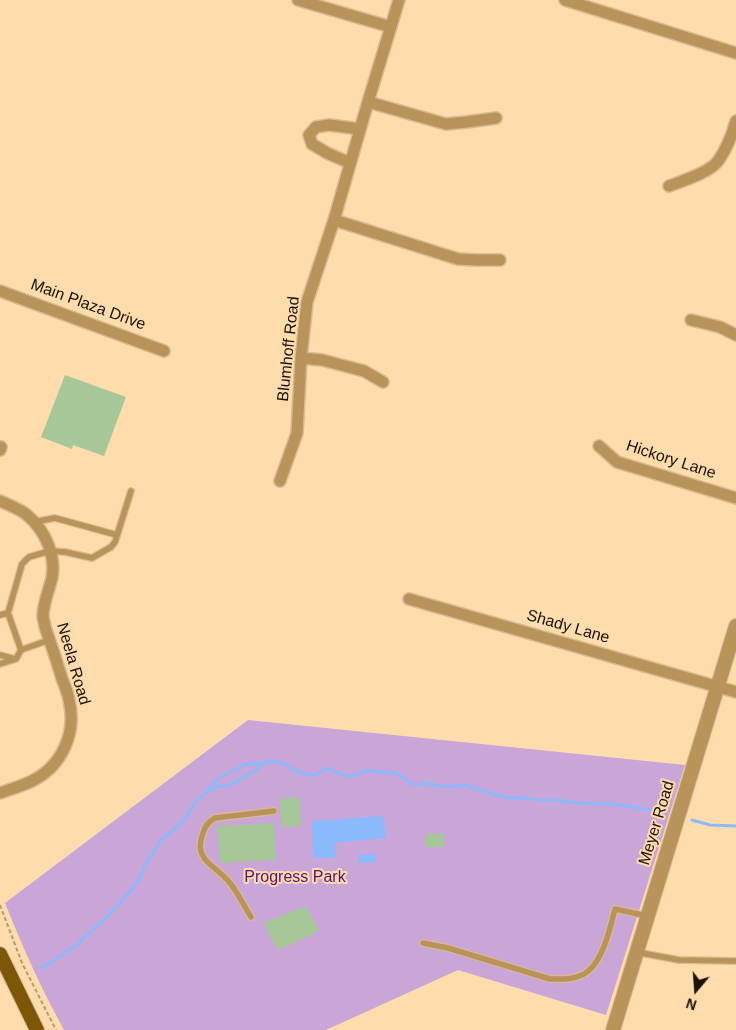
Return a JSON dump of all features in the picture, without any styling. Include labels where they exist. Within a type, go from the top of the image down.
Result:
[{"type":"main road","points":[[0,954],[37,1030]]},
{"type":"street","points":[[298,0],[391,27]]},
{"type":"street","name":"Blumhoff Road","points":[[280,481],[297,433],[301,358],[307,302],[334,220],[399,0]]},
{"type":"street","points":[[565,0],[736,53]]},
{"type":"street","points":[[368,102],[446,124],[496,118]]},
{"type":"street","points":[[669,186],[698,175],[717,162],[731,137],[736,121]]},
{"type":"street","points":[[350,163],[312,144],[309,135],[316,127],[329,125],[360,129]]},
{"type":"street","points":[[334,220],[458,259],[500,260]]},
{"type":"street","name":"Main Plaza Drive","points":[[0,291],[164,350]]},
{"type":"street","points":[[691,320],[720,327],[736,335]]},
{"type":"street","points":[[301,358],[322,360],[364,371],[383,382]]},
{"type":"street","name":"Hickory Lane","points":[[599,446],[617,462],[736,498]]},
{"type":"street","name":"Neela Road","points":[[0,501],[26,514],[38,526],[48,544],[52,562],[52,576],[43,615],[49,640],[69,700],[71,715],[71,730],[68,742],[53,766],[44,774],[22,786],[0,793]]},
{"type":"street","name":"Shady Lane","points":[[409,599],[736,692]]},
{"type":"street","name":"Meyer Road","points":[[613,1030],[736,626]]},
{"type":"lane","points":[[21,650],[8,613],[22,564],[29,557],[50,551],[92,558],[111,547],[115,542],[131,490]]},
{"type":"lane","points":[[34,522],[55,518],[117,535]]},
{"type":"lane","points":[[0,615],[8,613]]},
{"type":"lane","points":[[0,664],[16,659],[21,650],[49,640]]},
{"type":"lane","points":[[0,655],[16,659]]},
{"type":"lane","points":[[251,917],[229,882],[209,865],[203,857],[200,849],[200,839],[204,829],[215,818],[274,811]]},
{"type":"lane","points":[[423,943],[448,948],[550,979],[567,980],[583,975],[599,957],[610,930],[615,909],[647,916]]},
{"type":"lane","points":[[636,952],[680,960],[736,961]]},
{"type":"path","points":[[0,905],[22,963],[56,1030]]},
{"type":"green space","name":"Progress Park","points":[[248,720],[685,765],[606,1015],[458,970],[326,1030],[64,1030],[33,968],[5,903]]},
{"type":"water","points":[[383,816],[386,838],[335,843],[336,858],[313,858],[312,821]]},
{"type":"water","points":[[375,853],[376,862],[359,863],[359,855]]},
{"type":"building","points":[[65,375],[126,397],[104,456],[73,445],[72,449],[41,437]]},
{"type":"building","points":[[299,797],[301,826],[282,827],[280,799]]},
{"type":"building","points":[[274,823],[276,860],[220,863],[217,826]]},
{"type":"building","points":[[426,834],[444,834],[444,847],[425,847]]},
{"type":"building","points":[[306,906],[319,931],[278,950],[263,923]]},
{"type":"waterway","points":[[42,968],[78,944],[108,916],[138,882],[144,867],[161,840],[185,819],[194,804],[208,791],[238,781],[254,772],[265,762],[275,761],[282,763],[308,775],[315,775],[330,768],[339,774],[348,776],[353,776],[367,770],[394,773],[404,777],[411,784],[421,785],[425,783],[447,787],[465,785],[508,798],[613,804],[664,812]]},
{"type":"waterway","points":[[209,789],[221,777],[246,764],[262,764]]},
{"type":"waterway","points":[[692,820],[710,825],[736,826]]}]
